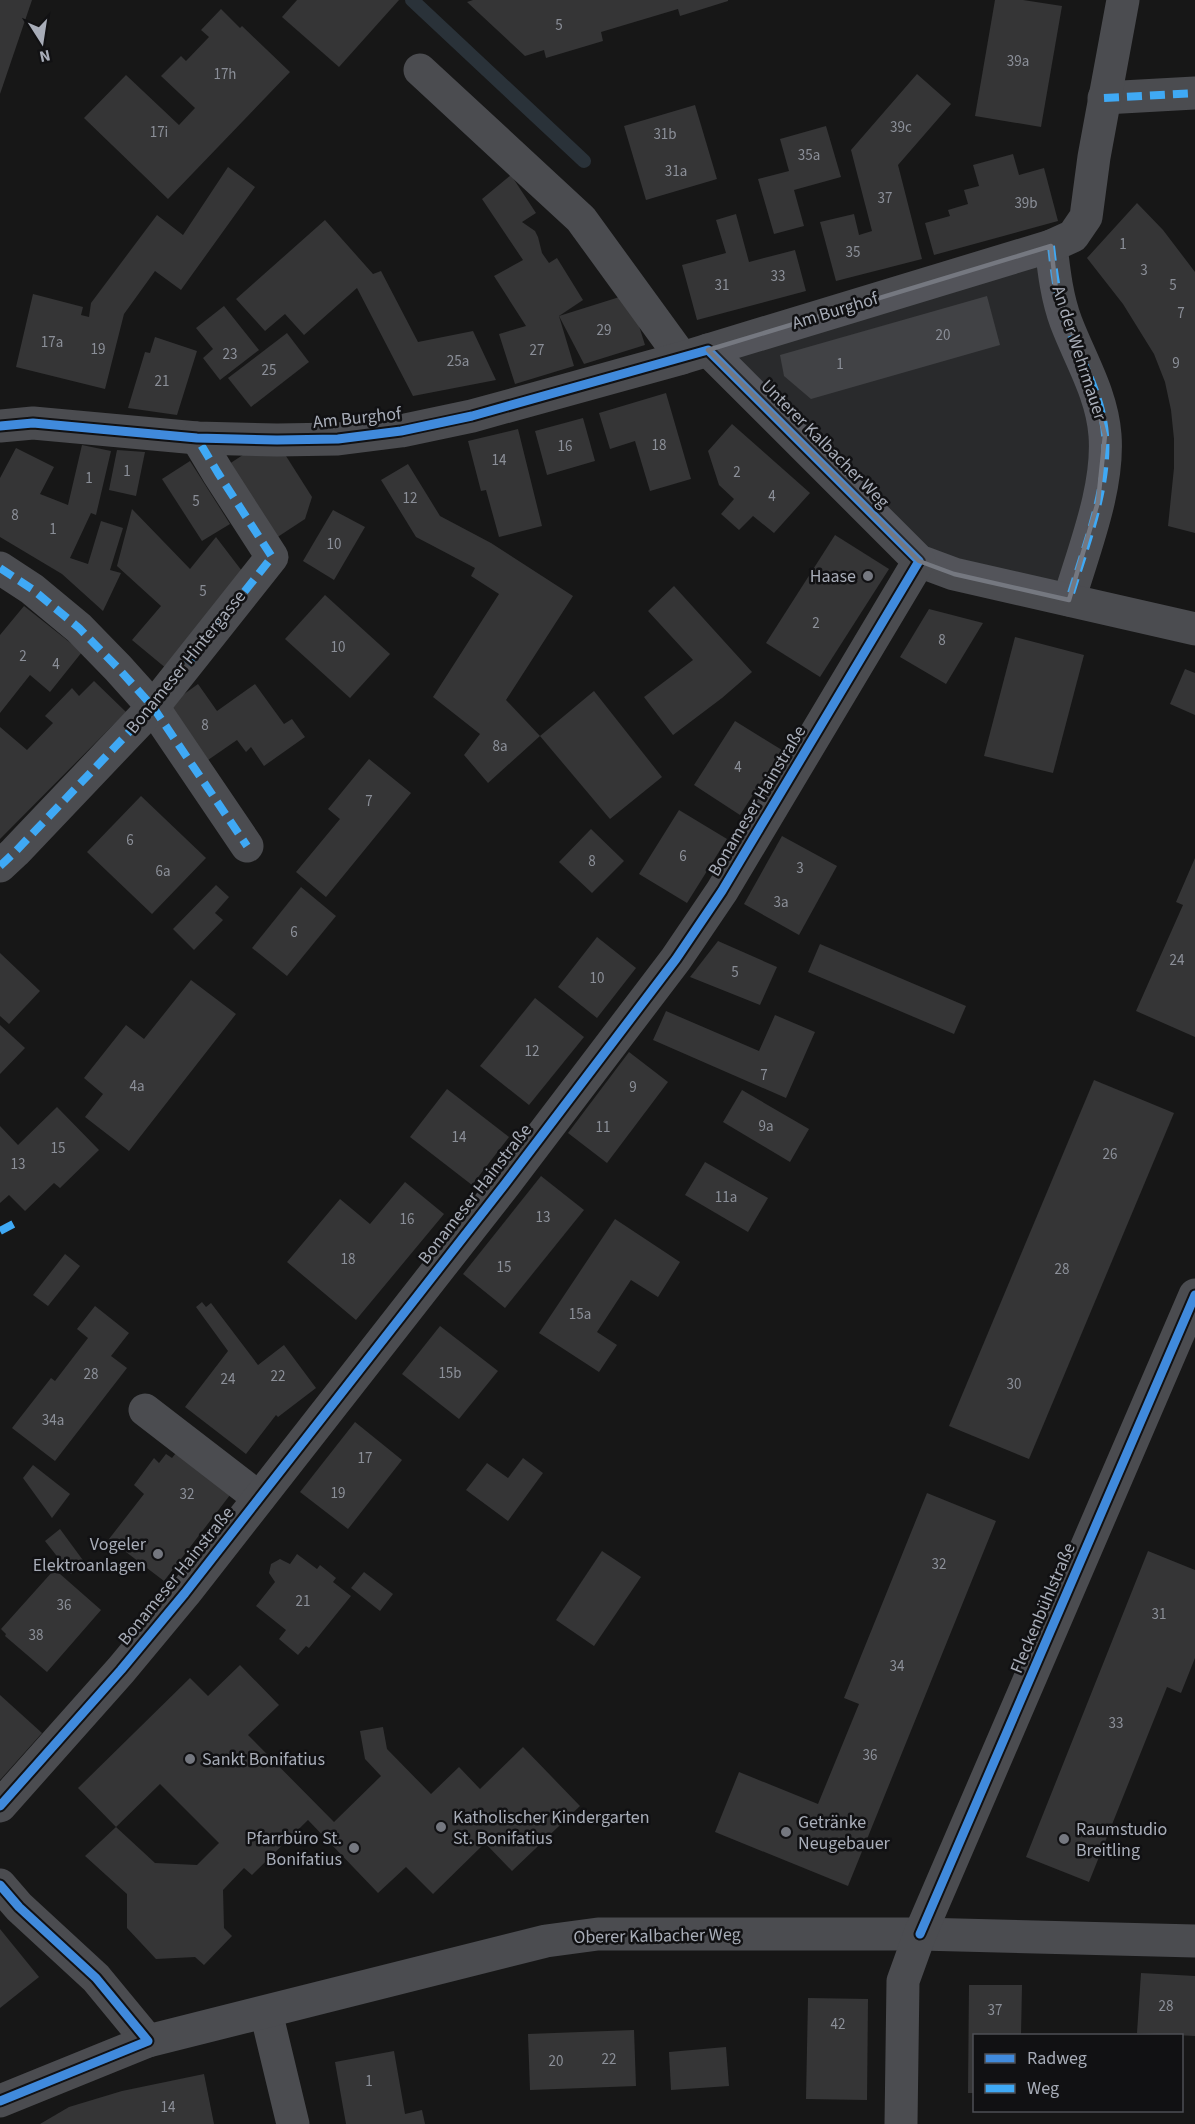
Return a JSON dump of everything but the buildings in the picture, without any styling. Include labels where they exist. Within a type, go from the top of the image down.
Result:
[{"type":"street","name":"Am Burghof","points":[[0,426],[33,423],[197,438],[277,440],[339,439],[401,431],[472,416],[695,354],[1051,246],[1073,236],[1086,217],[1104,98],[1123,0]]},
{"type":"street","name":"Unterer Kalbacher Weg","points":[[420,70],[581,219],[695,354],[919,561],[954,574],[1195,629]]},
{"type":"street","points":[[1104,98],[1195,93]]},
{"type":"street","name":"An der Wehrmauer","points":[[1051,246],[1056,290],[1066,322],[1089,375],[1099,405],[1105,435],[1098,502],[1069,600]]},
{"type":"street","name":"Bonameser Hintergasse","points":[[0,866],[153,707],[272,557],[197,438]]},
{"type":"street","name":"Bonameser Hainstraße","points":[[0,1806],[121,1670],[260,1498],[505,1184],[676,959],[722,891],[919,561]]},
{"type":"street","points":[[0,568],[32,589],[79,628],[153,707],[247,846]]},
{"type":"street","name":"Fleckenbühlstraße","points":[[901,2124],[903,1981],[920,1934],[1195,1295]]},
{"type":"street","points":[[145,1410],[260,1498]]},
{"type":"street","points":[[0,1885],[19,1907],[96,1978],[148,2041]]},
{"type":"street","name":"Oberer Kalbacher Weg","points":[[0,2101],[148,2041],[546,1941],[598,1934],[920,1934],[1195,1941]]},
{"type":"street","points":[[266,2012],[293,2124]]},
{"type":"highlighted area","points":[[1051,246],[1056,290],[1089,375],[1105,435],[1098,502],[1069,600],[954,574],[919,561],[708,350]]},
{"type":"waterway","points":[[412,0],[584,161]]},
{"type":"marked path","points":[[1104,98],[1195,93]]},
{"type":"marked path","points":[[1051,246],[1056,285],[1063,313],[1100,405],[1105,435],[1103,476],[1099,497],[1069,600]]},
{"type":"marked path","points":[[0,866],[153,707],[272,557],[197,438]]},
{"type":"marked path","points":[[0,568],[32,589],[79,628],[153,707],[247,846]]},
{"type":"marked path","points":[[0,1231],[19,1221]]},
{"type":"cycle path","points":[[0,426],[33,423],[197,438],[338,439],[401,431],[472,416],[708,350],[919,561],[722,891],[676,959],[505,1184],[185,1593],[121,1670],[0,1806]]},
{"type":"cycle path","points":[[920,1934],[1195,1295]]},
{"type":"cycle path","points":[[0,1885],[19,1907],[96,1978],[148,2041],[0,2101]]},
{"type":"place","name":"Haase","points":[[868,576]]},
{"type":"place","name":"Vogeler Elektroanlagen","points":[[158,1554]]},
{"type":"place","name":"Sankt Bonifatius","points":[[190,1759]]},
{"type":"place","name":"Katholischer Kindergarten St. Bonifatius","points":[[441,1827]]},
{"type":"place","name":"Getränke Neugebauer","points":[[786,1832]]},
{"type":"place","name":"Raumstudio Breitling","points":[[1064,1839]]},
{"type":"place","name":"Pfarrbüro St. Bonifatius","points":[[354,1848]]}]
